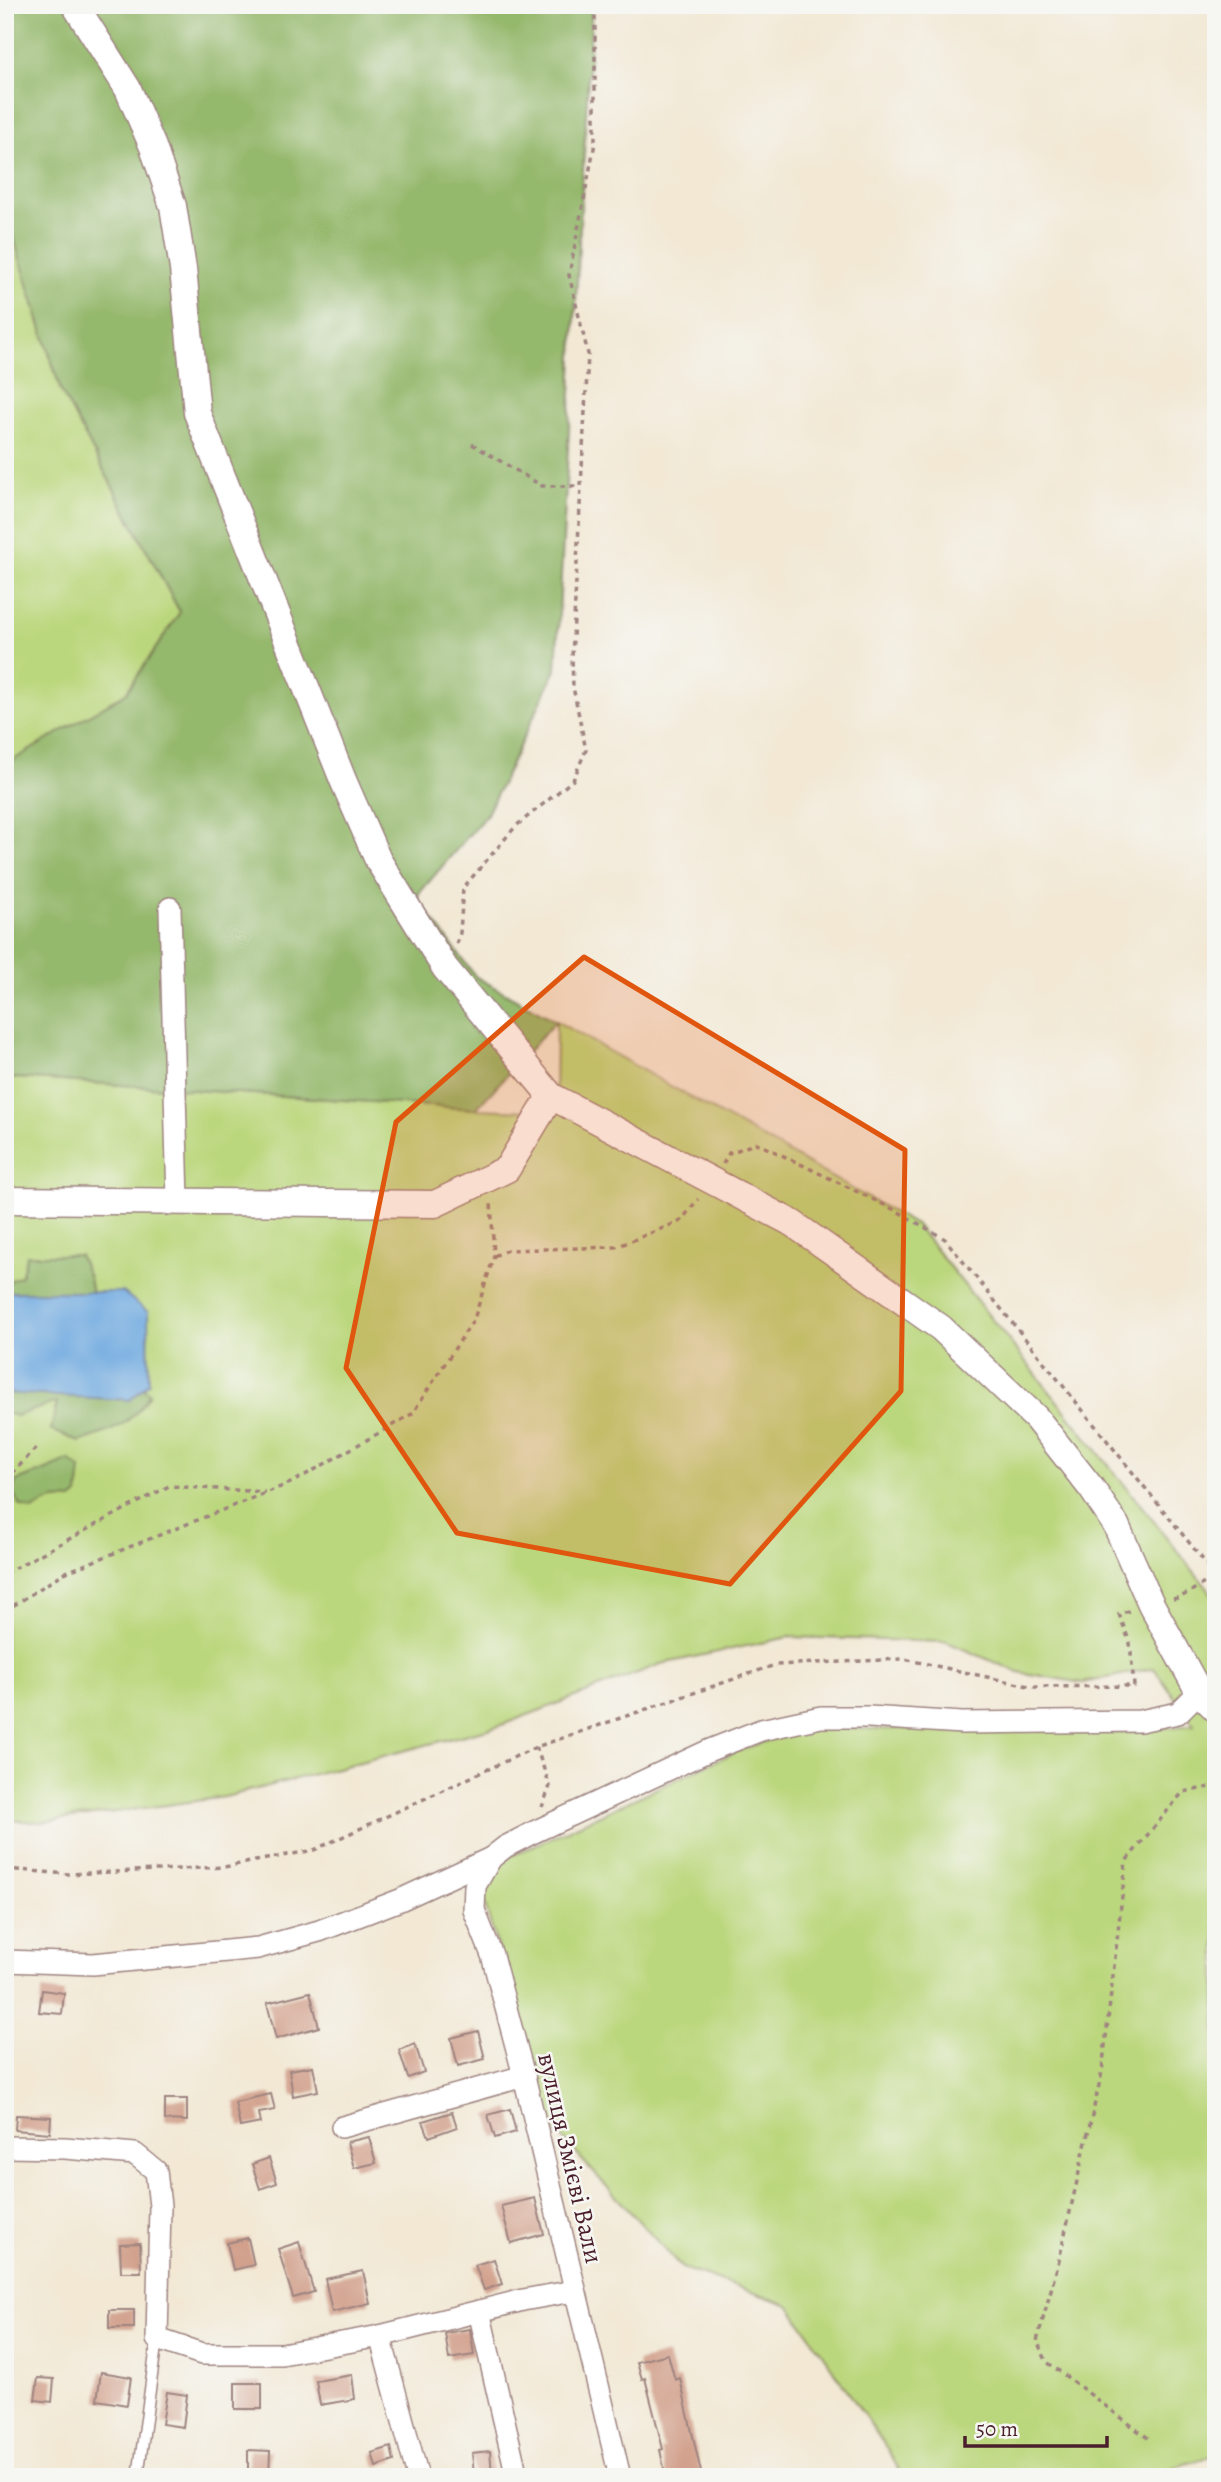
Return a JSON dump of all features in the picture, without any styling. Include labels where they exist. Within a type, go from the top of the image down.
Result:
[{"type":"street","points":[[5,1961],[93,1964],[258,1948],[319,1931],[400,1900],[491,1858],[505,1847],[532,1833],[709,1750],[761,1730],[821,1717],[962,1723],[1140,1721],[1178,1713],[1207,1701],[1151,1604],[1116,1525],[1093,1489],[1036,1419],[941,1328],[792,1223],[551,1096],[445,968],[377,860],[197,413],[183,269],[173,206],[153,148],[128,89],[75,5]]},
{"type":"street","points":[[170,908],[178,1202]]},
{"type":"street","points":[[5,1200],[435,1204],[507,1170],[551,1096]]},
{"type":"street","name":"вулиця Змієві Вали","points":[[491,1858],[475,1886],[474,1910],[492,1955],[524,2076],[620,2477]]},
{"type":"street","points":[[342,2127],[524,2076]]},
{"type":"street","points":[[5,2147],[65,2148],[135,2154],[156,2171],[160,2206],[157,2339],[202,2354],[282,2354],[380,2336],[574,2291]]},
{"type":"street","points":[[479,2311],[517,2477]]},
{"type":"street","points":[[380,2336],[418,2477]]},
{"type":"lane","points":[[138,2477],[157,2339]]},
{"type":"path","points":[[445,968],[460,933],[463,888],[516,826],[573,780],[586,750],[573,687],[580,486],[589,354],[569,275],[595,143],[595,5]]},
{"type":"path","points":[[472,444],[542,486],[580,486]]},
{"type":"path","points":[[5,1611],[64,1573],[293,1482],[412,1414],[474,1319],[494,1256],[493,1210],[486,1179]]},
{"type":"path","points":[[5,1481],[38,1445]]},
{"type":"path","points":[[5,1573],[169,1486],[267,1492]]},
{"type":"path","points":[[5,1869],[68,1874],[224,1867],[314,1850],[536,1747],[775,1665],[904,1659],[1033,1687],[1134,1686],[1130,1643],[1119,1614],[1181,1597],[1216,1576]]},
{"type":"path","points":[[532,1833],[551,1786],[536,1747]]},
{"type":"path","points":[[1148,2438],[1046,2362],[1037,2341],[1058,2264],[1102,2072],[1126,1861],[1183,1792],[1216,1786]]},
{"type":"highlighted area","points":[[584,957],[905,1150],[901,1391],[730,1584],[457,1533],[346,1368],[396,1122]]},
{"type":"green space","points":[[5,5],[592,5],[556,670],[487,814],[416,897],[476,977],[556,1021],[476,1109],[18,1078],[5,1080],[5,765],[126,693],[180,612],[61,391],[5,210]]},
{"type":"green space","points":[[5,210],[61,391],[180,612],[126,693],[5,765]]},
{"type":"green space","points":[[556,1021],[917,1226],[1212,1594],[1216,1595],[1216,2455],[1141,2477],[903,2477],[888,2450],[789,2305],[682,2268],[549,2124],[483,1898],[492,1865],[735,1752],[801,1729],[1011,1729],[1115,1733],[1194,1725],[1154,1668],[1083,1683],[1018,1672],[947,1642],[789,1637],[661,1664],[499,1726],[225,1797],[42,1822],[5,1820],[5,1080],[18,1078],[555,1112]]},
{"type":"green space","points":[[27,1255],[79,1255],[89,1277],[94,1308],[122,1369],[150,1394],[135,1414],[120,1426],[79,1442],[51,1430],[57,1402],[16,1416],[5,1413],[5,1283],[21,1276]]},
{"type":"green space","points":[[69,1460],[81,1469],[78,1495],[72,1500],[51,1501],[33,1510],[21,1506],[12,1493],[16,1481]]},
{"type":"water","points":[[5,1292],[123,1292],[148,1312],[149,1383],[130,1400],[5,1393]]},
{"type":"building","points":[[42,1990],[64,1993],[62,2014],[39,2012]]},
{"type":"building","points":[[310,1992],[319,2027],[276,2039],[267,2003]]},
{"type":"building","points":[[478,2031],[485,2059],[458,2066],[451,2038]]},
{"type":"building","points":[[415,2044],[424,2072],[408,2078],[399,2050]]},
{"type":"building","points":[[313,2066],[318,2091],[293,2096],[289,2070]]},
{"type":"building","points":[[271,2094],[275,2110],[259,2113],[261,2123],[240,2127],[235,2102]]},
{"type":"building","points":[[165,2099],[187,2099],[187,2121],[165,2120]]},
{"type":"building","points":[[510,2109],[516,2132],[495,2138],[488,2115]]},
{"type":"building","points":[[452,2112],[457,2127],[429,2137],[423,2121]]},
{"type":"building","points":[[16,2115],[51,2117],[50,2133],[15,2130]]},
{"type":"building","points":[[369,2137],[376,2163],[354,2168],[347,2142]]},
{"type":"building","points":[[269,2158],[277,2183],[260,2189],[252,2164]]},
{"type":"building","points":[[535,2198],[544,2234],[511,2243],[501,2206]]},
{"type":"building","points":[[248,2238],[254,2265],[233,2270],[227,2243]]},
{"type":"building","points":[[299,2242],[314,2292],[293,2298],[278,2249]]},
{"type":"building","points":[[140,2243],[141,2272],[121,2272],[120,2244]]},
{"type":"building","points":[[494,2259],[502,2284],[484,2290],[475,2265]]},
{"type":"building","points":[[363,2271],[370,2303],[332,2312],[325,2279]]},
{"type":"building","points":[[109,2310],[134,2310],[134,2328],[109,2328]]},
{"type":"building","points":[[470,2329],[474,2355],[449,2359],[445,2333]]},
{"type":"building","points":[[668,2354],[675,2380],[680,2378],[702,2477],[666,2477],[660,2450],[663,2449],[645,2378],[642,2379],[637,2362]]},
{"type":"building","points":[[101,2372],[131,2377],[127,2405],[97,2400]]},
{"type":"building","points":[[352,2375],[355,2399],[320,2405],[316,2381]]},
{"type":"building","points":[[38,2378],[54,2379],[52,2402],[35,2400]]},
{"type":"building","points":[[235,2383],[262,2383],[262,2409],[235,2409]]},
{"type":"building","points":[[167,2392],[187,2395],[183,2427],[162,2424]]},
{"type":"building","points":[[391,2447],[394,2461],[376,2467],[372,2453]]},
{"type":"building","points":[[248,2450],[270,2451],[269,2477],[248,2477]]},
{"type":"building","points":[[490,2451],[492,2473],[474,2474],[472,2453]]}]
